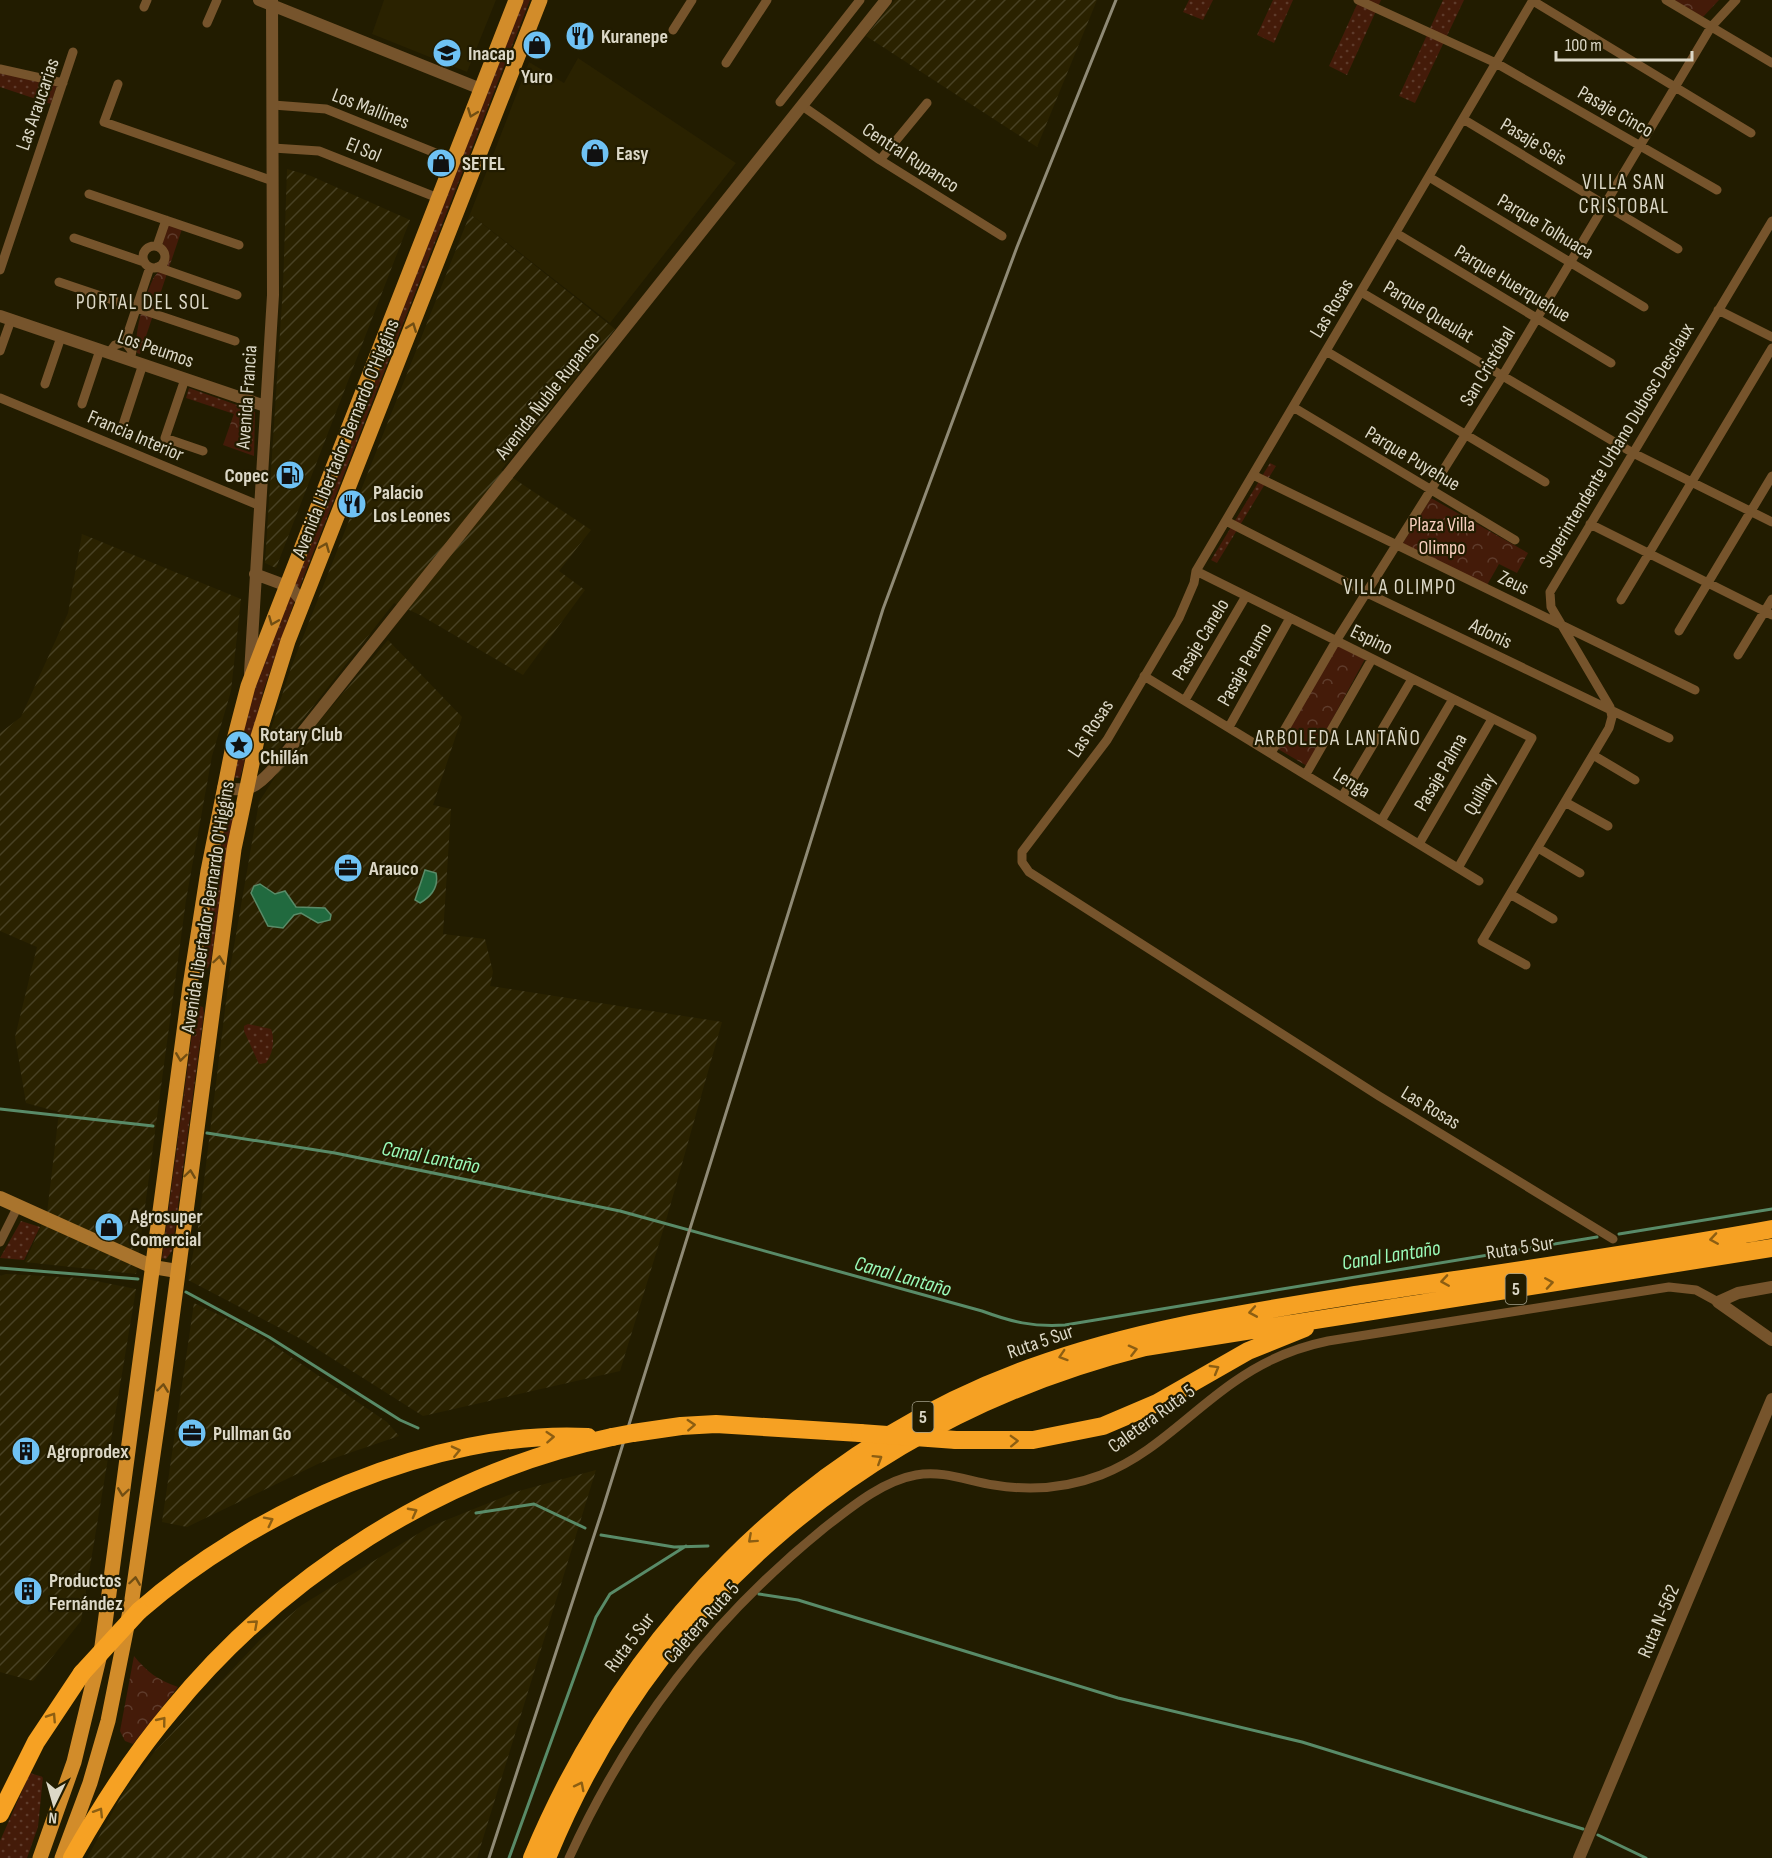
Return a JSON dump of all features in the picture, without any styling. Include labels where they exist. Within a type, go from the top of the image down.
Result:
[{"type":"highway","name":"Ruta 5 Sur","points":[[532,1858],[559,1798],[607,1711],[651,1649],[694,1596],[744,1546],[812,1489],[859,1455],[933,1411],[984,1386],[1044,1363],[1111,1342],[1167,1328],[1277,1308],[1772,1229]]},
{"type":"highway","name":"Ruta 5 Sur","points":[[547,1858],[581,1784],[611,1730],[679,1635],[722,1587],[765,1545],[810,1507],[859,1471],[913,1438],[968,1410],[1082,1364],[1177,1341],[1772,1248]]},
{"type":"highway","points":[[72,1858],[127,1768],[171,1710],[235,1641],[284,1598],[349,1550],[429,1504],[501,1471],[546,1455],[608,1438],[681,1426],[716,1424],[956,1440],[1033,1440],[1103,1426],[1157,1403],[1248,1351],[1346,1315]]},
{"type":"highway","points":[[0,1814],[36,1742],[82,1673],[139,1611],[196,1564],[247,1532],[360,1480],[442,1454],[496,1443],[561,1436],[608,1438]]},
{"type":"main road","name":"Avenida Libertador Bernardo O'Higgins","points":[[40,1858],[74,1762],[102,1646],[190,986],[223,788],[248,686],[516,0]]},
{"type":"main road","name":"Avenida Libertador Bernardo O'Higgins","points":[[62,1858],[99,1754],[122,1654],[157,1432],[234,849],[245,791],[276,676],[303,602],[540,0]]},
{"type":"main road","points":[[378,351],[386,359],[398,362]]},
{"type":"main road","points":[[190,986],[215,990]]},
{"type":"main road","points":[[0,1198],[153,1268],[177,1271]]},
{"type":"street","points":[[207,23],[217,0]]},
{"type":"street","points":[[259,0],[272,3],[481,89]]},
{"type":"street","points":[[673,30],[692,0]]},
{"type":"street","points":[[726,63],[767,0]]},
{"type":"street","name":"Pasaje Cinco","points":[[1358,0],[1496,63],[1717,190]]},
{"type":"street","points":[[1533,0],[1751,133]]},
{"type":"street","name":"Las Rosas","points":[[1533,0],[1196,572],[1187,601],[1107,740],[1022,852],[1022,862],[1029,872],[1379,1096],[1613,1239]]},
{"type":"street","points":[[1666,0],[1772,63]]},
{"type":"street","name":"San Cristóbal","points":[[1271,753],[1336,641],[1503,375],[1710,27],[1736,0]]},
{"type":"street","points":[[780,102],[858,1],[882,5]]},
{"type":"street","name":"Avenida Francia","points":[[248,686],[273,295],[272,3]]},
{"type":"street","name":"Avenida Ñuble Rupanco","points":[[245,791],[262,781],[274,768],[882,5]]},
{"type":"street","name":"Las Araucarias","points":[[0,270],[73,52]]},
{"type":"street","points":[[0,69],[63,83]]},
{"type":"street","points":[[118,84],[104,122],[273,182]]},
{"type":"street","points":[[880,160],[927,104]]},
{"type":"street","name":"Los Mallines","points":[[273,105],[326,109],[453,160]]},
{"type":"street","name":"Central Rupanco","points":[[801,105],[880,160],[1002,236]]},
{"type":"street","name":"Pasaje Seis","points":[[1463,119],[1678,249]]},
{"type":"street","name":"El Sol","points":[[273,148],[319,150],[438,198]]},
{"type":"street","name":"Parque Tolhuaca","points":[[1429,177],[1644,307]]},
{"type":"street","points":[[89,194],[239,245]]},
{"type":"street","points":[[157,246],[166,220]]},
{"type":"street","name":"Superintendente Urbano Dubosc Desclaux","points":[[1611,712],[1551,607],[1550,592],[1772,221]]},
{"type":"street","name":"Parque Huerquehue","points":[[1396,232],[1611,363]]},
{"type":"street","points":[[74,238],[237,295]]},
{"type":"street","points":[[150,265],[165,256],[157,246]]},
{"type":"street","points":[[125,342],[150,265],[145,250],[157,246]]},
{"type":"street","points":[[59,282],[235,341]]},
{"type":"street","name":"Parque Queulat","points":[[1361,292],[1633,453],[1772,522]]},
{"type":"street","points":[[1718,310],[1772,337]]},
{"type":"street","points":[[0,351],[5,318]]},
{"type":"street","name":"Los Peumos","points":[[5,318],[265,406]]},
{"type":"street","points":[[45,384],[61,336]]},
{"type":"street","points":[[82,404],[104,351],[125,342]]},
{"type":"street","points":[[125,342],[132,351],[130,360]]},
{"type":"street","points":[[1621,600],[1772,348]]},
{"type":"street","points":[[1326,351],[1545,482]]},
{"type":"street","points":[[123,425],[143,364]]},
{"type":"street","points":[[185,379],[165,438],[203,451]]},
{"type":"street","name":"Francia Interior","points":[[0,398],[258,505]]},
{"type":"street","name":"Parque Puyehue","points":[[1293,407],[1515,540]]},
{"type":"street","name":"Zeus","points":[[1253,475],[1695,690]]},
{"type":"street","points":[[1679,631],[1772,476]]},
{"type":"street","name":"Adonis","points":[[1226,521],[1367,593],[1669,738]]},
{"type":"street","points":[[1590,524],[1768,613]]},
{"type":"street","name":"Espino","points":[[1196,572],[1532,738]]},
{"type":"street","points":[[255,574],[286,585],[297,592],[303,602]]},
{"type":"street","name":"Pasaje Canelo","points":[[1185,700],[1246,597]]},
{"type":"street","points":[[1738,656],[1768,613],[1772,599]]},
{"type":"street","name":"Pasaje Peumo","points":[[1229,727],[1290,618]]},
{"type":"street","points":[[1305,774],[1372,659]]},
{"type":"street","name":"Lenga","points":[[1144,676],[1479,881]]},
{"type":"street","points":[[1342,797],[1412,679]]},
{"type":"street","points":[[1381,821],[1453,699]]},
{"type":"street","points":[[1526,965],[1482,941],[1610,728],[1611,712]]},
{"type":"street","name":"Pasaje Palma","points":[[1419,844],[1492,718]]},
{"type":"street","name":"Quillay","points":[[1458,868],[1532,738]]},
{"type":"street","points":[[1593,755],[1635,780]]},
{"type":"street","points":[[223,788],[245,791]]},
{"type":"street","points":[[1565,802],[1608,826]]},
{"type":"street","points":[[1538,848],[1580,873]]},
{"type":"street","points":[[1510,894],[1553,919]]},
{"type":"street","points":[[0,1242],[18,1206]]},
{"type":"street","name":"Caletera Ruta 5","points":[[569,1858],[599,1795],[630,1742],[656,1703],[700,1650],[742,1604],[796,1552],[856,1504],[898,1480],[935,1474],[995,1485],[1027,1488],[1052,1487],[1089,1479],[1116,1468],[1149,1449],[1250,1371],[1290,1352],[1316,1344],[1670,1287],[1696,1290],[1718,1302]]},
{"type":"street","points":[[1718,1302],[1738,1293],[1772,1287]]},
{"type":"street","points":[[1718,1302],[1772,1340]]},
{"type":"street","name":"Ruta N-562","points":[[1579,1858],[1772,1399]]},
{"type":"shaded area","name":"Inacap","points":[[384,0],[496,0],[467,72],[372,34]]},
{"type":"shaded area","points":[[895,0],[1097,0],[1037,147],[866,36]]},
{"type":"shaded area","points":[[578,58],[736,163],[610,323],[470,214],[529,62],[564,83]]},
{"type":"shaded area","points":[[287,169],[311,176],[410,220],[276,568],[265,563],[283,287]]},
{"type":"shaded area","points":[[470,214],[615,329],[501,470],[591,530],[559,571],[585,590],[523,675],[420,615],[394,603],[273,757],[264,750],[292,665]]},
{"type":"shaded area","points":[[82,534],[241,599],[231,691],[212,756],[186,900],[136,1274],[25,1262],[47,1213],[59,1112],[26,1103],[15,1037],[37,947],[0,931],[0,733],[21,717],[68,613]]},
{"type":"shaded area","points":[[388,640],[462,717],[433,805],[451,809],[443,934],[485,939],[493,972],[490,986],[722,1022],[665,1224],[620,1371],[423,1416],[303,1340],[188,1280],[199,1222],[230,969],[259,802],[284,763]]},
{"type":"shaded area","points":[[425,870],[436,873],[436,883],[431,894],[420,903],[415,900]]},
{"type":"shaded area","points":[[260,884],[275,894],[285,891],[296,907],[325,908],[331,915],[330,920],[318,923],[301,913],[294,915],[283,928],[268,926],[251,893],[254,886]]},
{"type":"shaded area","points":[[6,1274],[81,1278],[136,1289],[81,1621],[33,1681],[0,1672],[0,1276]]},
{"type":"shaded area","points":[[194,1303],[251,1330],[387,1422],[399,1436],[320,1463],[187,1527],[162,1522]]},
{"type":"shaded area","points":[[596,1470],[477,1858],[87,1858],[125,1790],[156,1750],[260,1640],[302,1605],[429,1527],[519,1491]]},
{"type":"green space","points":[[520,0],[530,0],[297,594],[264,689],[240,778],[230,777],[255,687]]},
{"type":"green space","points":[[1189,0],[1213,0],[1203,20],[1183,12]]},
{"type":"green space","points":[[1273,0],[1293,0],[1274,43],[1257,35]]},
{"type":"green space","points":[[1359,0],[1381,0],[1347,75],[1329,66]]},
{"type":"green space","points":[[1443,0],[1464,0],[1415,103],[1399,96]]},
{"type":"green space","points":[[1674,0],[1719,0],[1703,17]]},
{"type":"green space","points":[[0,73],[57,85],[51,104],[0,87]]},
{"type":"green space","points":[[168,225],[182,229],[140,354],[137,353],[136,345],[138,326],[153,279],[169,256],[162,242]]},
{"type":"green space","points":[[189,388],[237,405],[234,414],[186,398]]},
{"type":"green space","points":[[237,405],[255,412],[254,456],[223,445]]},
{"type":"green space","points":[[1270,463],[1276,466],[1217,563],[1211,560]]},
{"type":"green space","name":"Plaza Villa Olimpo","points":[[1431,498],[1528,553],[1517,573],[1499,564],[1486,587],[1401,546]]},
{"type":"green space","points":[[1336,645],[1365,659],[1307,766],[1278,749]]},
{"type":"green space","points":[[228,807],[234,808],[234,811],[211,961],[208,968],[203,969],[200,965],[210,891]]},
{"type":"green space","points":[[198,1006],[203,1007],[204,1013],[172,1251],[166,1259],[162,1258],[195,1011]]},
{"type":"green space","points":[[248,1024],[271,1029],[273,1046],[266,1063],[259,1064],[244,1031],[244,1026]]},
{"type":"green space","points":[[21,1221],[40,1227],[24,1260],[0,1258]]},
{"type":"green space","points":[[134,1656],[153,1675],[178,1687],[133,1744],[125,1741],[120,1731]]},
{"type":"green space","points":[[30,1773],[43,1777],[38,1827],[27,1858],[0,1858],[0,1841]]},
{"type":"waterway","name":"Canal Lantaño","points":[[0,1109],[153,1126]]},
{"type":"waterway","name":"Canal Lantaño","points":[[207,1133],[335,1153],[620,1211],[1013,1321],[1042,1325],[1065,1325],[1597,1237]]},
{"type":"waterway","name":"Canal Lantaño","points":[[1619,1234],[1772,1209]]},
{"type":"waterway","points":[[0,1268],[138,1279]]},
{"type":"waterway","points":[[186,1292],[269,1337],[400,1420],[418,1428]]},
{"type":"waterway","points":[[476,1513],[534,1504],[585,1528]]},
{"type":"waterway","points":[[601,1535],[674,1547],[708,1546]]},
{"type":"waterway","points":[[509,1858],[596,1617],[610,1594],[686,1546]]},
{"type":"waterway","points":[[759,1594],[798,1600],[1118,1698],[1302,1742],[1583,1829]]},
{"type":"waterway","points":[[1598,1835],[1646,1858]]},
{"type":"railway","points":[[489,1858],[603,1508],[883,609],[1017,247],[1116,0]]},
{"type":"place","name":"Kuranepe","points":[[580,36]]},
{"type":"place","name":"Yuro","points":[[537,45]]},
{"type":"place","name":"Inacap","points":[[447,53]]},
{"type":"place","name":"Easy","points":[[595,153]]},
{"type":"place","name":"SETEL","points":[[441,163]]},
{"type":"place","name":"Copec","points":[[290,475]]},
{"type":"place","name":"Palacio Los Leones","points":[[352,504]]},
{"type":"place","name":"Rotary Club Chillán","points":[[239,745]]},
{"type":"place","name":"Arauco","points":[[348,868]]},
{"type":"place","name":"Agrosuper Comercial","points":[[109,1227]]},
{"type":"place","name":"Pullman Go","points":[[192,1433]]},
{"type":"place","name":"Agroprodex","points":[[26,1451]]},
{"type":"place","name":"Productos Fernández","points":[[28,1591]]},
{"type":"district","name":"VILLA SAN CRISTOBAL","points":[[1624,194]]},
{"type":"district","name":"PORTAL DEL SOL","points":[[143,302]]},
{"type":"district","name":"VILLA OLIMPO","points":[[1400,587]]},
{"type":"district","name":"ARBOLEDA LANTAÑO","points":[[1338,738]]}]
